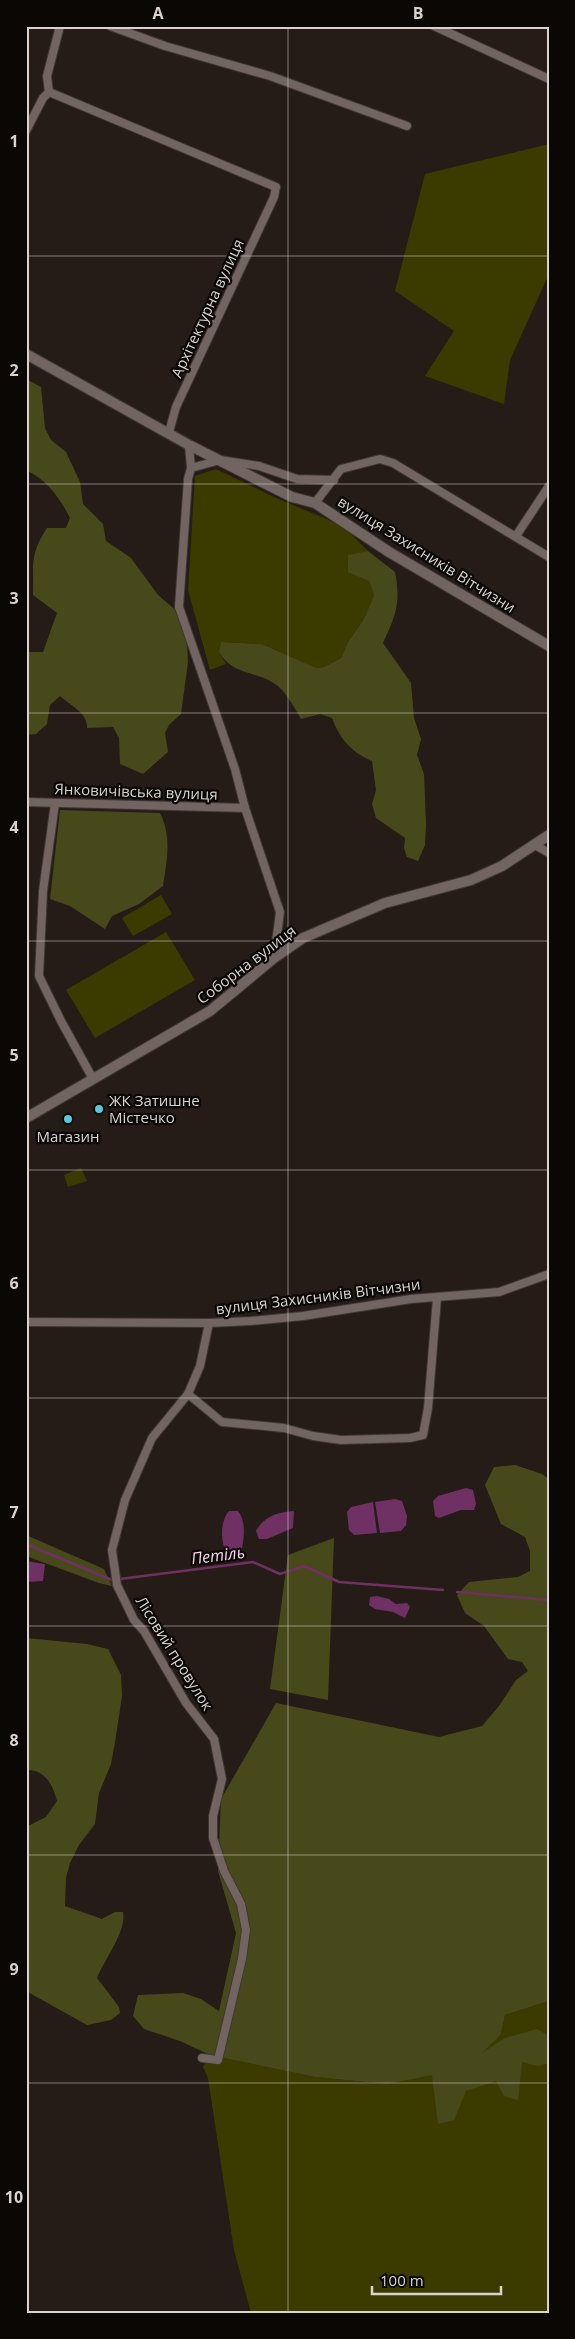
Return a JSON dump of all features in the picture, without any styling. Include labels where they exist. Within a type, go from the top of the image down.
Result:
[{"type":"street","points":[[26,131],[43,98],[49,92],[47,76],[60,26]]},
{"type":"street","points":[[110,26],[165,46],[270,76],[407,126]]},
{"type":"street","points":[[434,26],[549,79]]},
{"type":"street","name":"Архітектурна вулиця","points":[[49,92],[276,187],[274,197],[176,407],[169,432]]},
{"type":"street","points":[[26,354],[169,432],[188,445],[292,497],[315,503]]},
{"type":"street","points":[[188,445],[191,468],[188,479],[179,608],[235,768],[245,808],[280,912],[274,958]]},
{"type":"street","name":"вулиця Захисників Вітчизни","points":[[549,557],[393,463],[380,458],[342,469],[315,503],[389,552],[549,646]]},
{"type":"street","points":[[191,468],[220,460],[259,466],[297,479],[334,480]]},
{"type":"street","points":[[516,536],[549,486]]},
{"type":"street","name":"Янковичівська вулиця","points":[[26,802],[245,808]]},
{"type":"street","points":[[54,803],[43,891],[40,976],[61,1021],[94,1079]]},
{"type":"street","name":"Соборна вулиця","points":[[26,1118],[210,1010],[274,958],[303,938],[384,903],[471,880],[502,866],[549,835]]},
{"type":"street","points":[[535,846],[549,852]]},
{"type":"street","name":"вулиця Захисників Вітчизни","points":[[26,1322],[210,1324],[294,1317],[411,1299],[499,1292],[549,1274]]},
{"type":"street","points":[[188,1394],[222,1422],[284,1428],[314,1436],[341,1440],[410,1438],[423,1435],[428,1408],[437,1298]]},
{"type":"street","name":"Лісовий провулок","points":[[202,2058],[218,2060],[242,1959],[246,1930],[241,1904],[224,1871],[212,1838],[213,1816],[222,1779],[214,1739],[186,1703],[144,1631],[134,1620],[117,1585],[112,1550],[124,1500],[152,1438],[188,1394],[200,1366],[210,1324]]},
{"type":"shaded area","points":[[549,144],[549,274],[510,360],[504,404],[425,376],[454,331],[395,291],[425,174]]},
{"type":"shaded area","points":[[26,379],[41,387],[45,428],[51,440],[66,452],[80,482],[83,504],[103,524],[106,541],[131,558],[158,595],[179,613],[187,645],[188,662],[181,714],[169,725],[165,733],[168,752],[143,774],[120,764],[119,738],[113,727],[87,728],[87,723],[82,714],[60,696],[50,705],[47,724],[36,734],[26,735],[26,654],[29,652],[43,652],[57,613],[33,595],[35,553],[47,528],[66,528],[70,518],[62,503],[47,484],[26,470]]},
{"type":"shaded area","points":[[216,469],[274,497],[343,526],[368,551],[348,556],[358,576],[369,581],[374,595],[364,619],[348,642],[341,658],[324,667],[316,668],[262,644],[221,642],[219,652],[226,664],[210,670],[188,590],[195,476]]},
{"type":"shaded area","points":[[368,551],[395,572],[397,583],[396,609],[383,643],[411,683],[414,718],[421,739],[417,755],[424,774],[426,824],[425,845],[418,861],[407,857],[404,848],[405,838],[376,818],[372,804],[376,790],[372,761],[347,744],[332,718],[320,714],[301,719],[289,699],[277,685],[230,665],[219,652],[221,642],[262,644],[316,668],[324,667],[341,658],[348,642],[364,619],[374,595],[369,581],[348,572],[348,555]]},
{"type":"shaded area","points":[[60,810],[160,813],[164,822],[167,840],[167,858],[163,886],[139,904],[112,916],[105,929],[70,906],[50,899]]},
{"type":"shaded area","points":[[161,895],[172,914],[133,936],[122,918]]},
{"type":"shaded area","points":[[166,932],[195,980],[95,1038],[66,990]]},
{"type":"shaded area","points":[[81,1168],[87,1181],[68,1187],[64,1175]]},
{"type":"shaded area","points":[[515,1465],[542,1474],[549,1479],[549,2001],[505,2015],[501,2034],[482,2053],[505,2038],[537,2029],[549,2036],[549,2063],[538,2066],[522,2062],[518,2100],[504,2096],[496,2081],[466,2091],[454,2120],[438,2124],[432,2075],[387,2084],[315,2077],[210,2055],[180,2041],[144,2029],[133,2016],[138,1995],[183,1993],[201,1999],[219,2011],[236,1933],[218,1871],[221,1799],[276,1703],[439,1737],[482,1726],[499,1706],[516,1680],[528,1671],[522,1662],[508,1659],[484,1626],[465,1613],[457,1595],[469,1582],[518,1577],[530,1571],[530,1551],[525,1537],[501,1524],[485,1485],[494,1467]]},
{"type":"shaded area","points":[[466,1488],[473,1490],[476,1504],[474,1510],[461,1510],[439,1518],[435,1516],[433,1501],[438,1496]]},
{"type":"shaded area","points":[[395,1499],[402,1501],[407,1516],[406,1525],[401,1531],[380,1533],[375,1502]]},
{"type":"shaded area","points":[[373,1502],[377,1533],[354,1535],[349,1530],[347,1512],[351,1507]]},
{"type":"shaded area","points":[[229,1511],[238,1511],[243,1521],[243,1539],[240,1556],[227,1554],[223,1544],[224,1520]]},
{"type":"shaded area","points":[[294,1511],[293,1528],[267,1539],[259,1539],[256,1531],[267,1518],[282,1512]]},
{"type":"shaded area","points":[[26,1535],[104,1569],[112,1586],[26,1556]]},
{"type":"shaded area","points":[[334,1538],[328,1700],[270,1689],[288,1555]]},
{"type":"shaded area","points":[[26,1561],[45,1564],[43,1581],[26,1582]]},
{"type":"shaded area","points":[[377,1596],[389,1599],[396,1604],[407,1603],[410,1607],[405,1618],[393,1612],[375,1609],[369,1605],[370,1597]]},
{"type":"shaded area","points":[[26,1638],[87,1644],[108,1649],[121,1675],[122,1696],[115,1742],[111,1764],[99,1793],[95,1824],[79,1845],[70,1863],[66,1878],[65,1906],[102,1919],[115,1912],[123,1912],[122,1928],[97,1978],[119,2007],[120,2013],[111,2020],[87,2025],[26,1991],[26,1827],[46,1817],[57,1801],[53,1789],[43,1775],[33,1770],[26,1770]]},
{"type":"shaded area","points":[[549,2001],[549,2313],[251,2313],[234,2250],[208,2078],[203,2067],[210,2055],[315,2077],[387,2084],[501,2034],[505,2015]]},
{"type":"waterway","name":"Петіль","points":[[26,1544],[112,1580],[253,1562],[280,1574],[304,1566],[339,1582],[443,1590]]},
{"type":"waterway","name":"Петіль","points":[[457,1592],[549,1600]]},
{"type":"place","name":"ЖК Затишне Містечко","points":[[99,1109]]},
{"type":"place","name":"Магазин","points":[[68,1119]]}]
